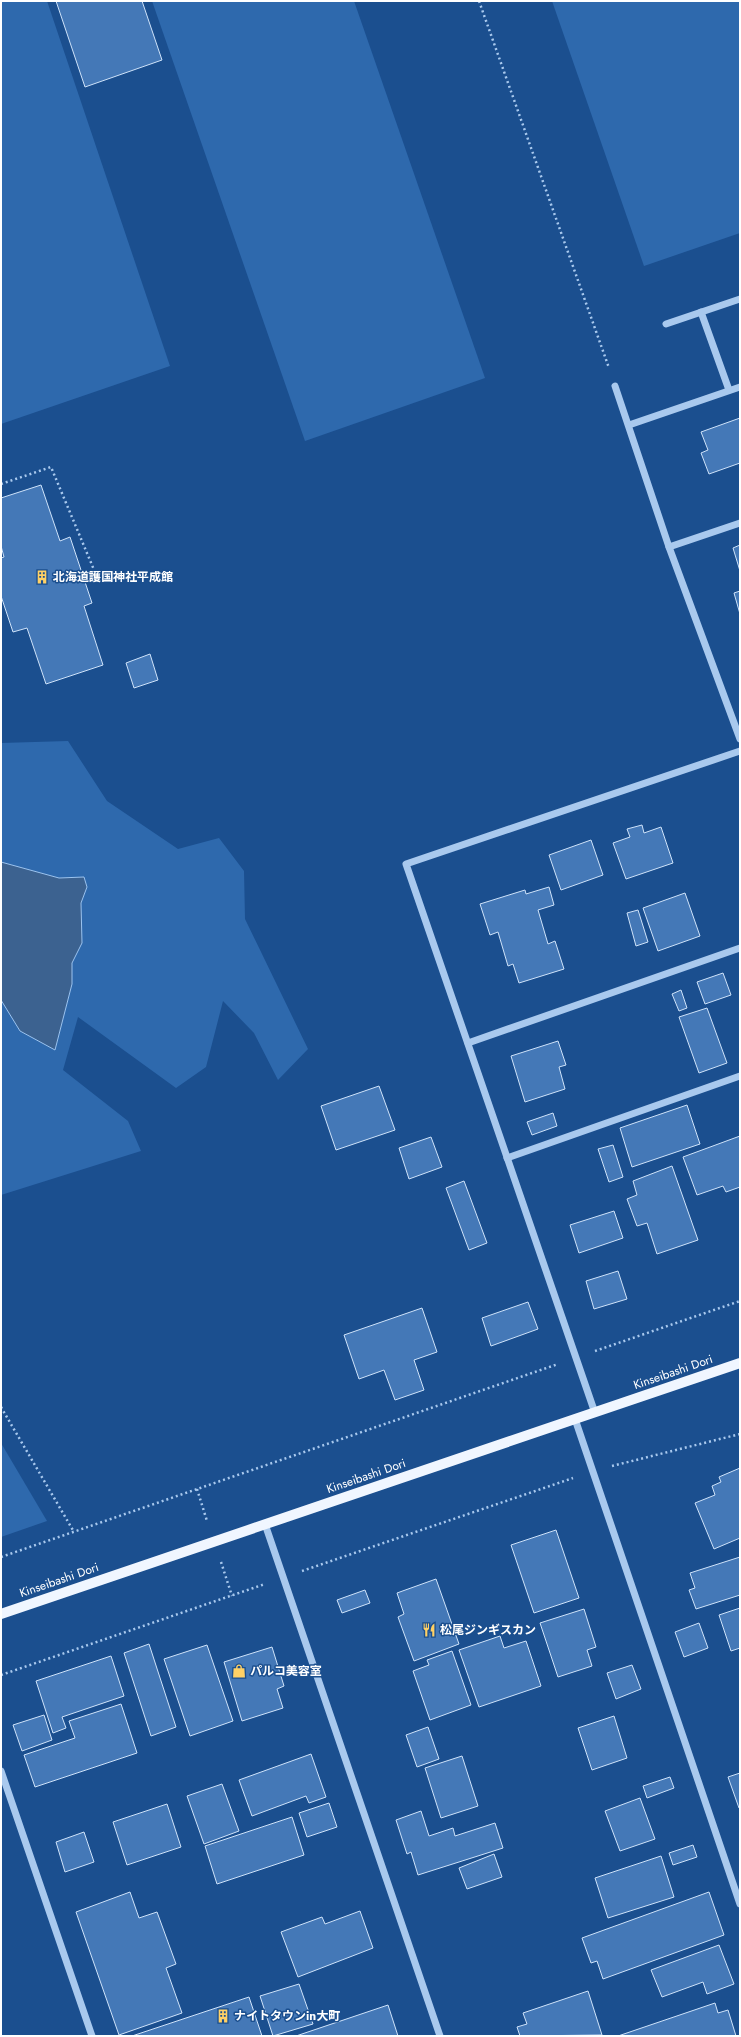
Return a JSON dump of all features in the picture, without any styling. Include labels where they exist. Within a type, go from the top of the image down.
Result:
[{"type":"main road","name":"Kinseibashi Dori","points":[[1,1614],[740,1363]]},
{"type":"street","points":[[666,324],[740,299]]},
{"type":"street","points":[[701,312],[729,390]]},
{"type":"street","points":[[615,386],[669,547],[740,739]]},
{"type":"street","points":[[629,425],[740,387]]},
{"type":"street","points":[[669,547],[740,523]]},
{"type":"street","points":[[595,1413],[406,864],[740,751]]},
{"type":"street","points":[[468,1043],[740,948]]},
{"type":"street","points":[[507,1158],[740,1076]]},
{"type":"street","points":[[575,1419],[740,1904]]},
{"type":"street","points":[[265,1524],[440,2036]]},
{"type":"street","points":[[1,1771],[92,2036]]},
{"type":"path","points":[[479,1],[615,386]]},
{"type":"path","points":[[1,484],[51,468],[97,577]]},
{"type":"path","points":[[1,1557],[740,1301]]},
{"type":"path","points":[[1,1407],[74,1532]]},
{"type":"path","points":[[1,1675],[593,1471],[740,1434]]},
{"type":"shaded area","points":[[1,1],[47,1],[170,366],[1,424]]},
{"type":"shaded area","points":[[152,1],[354,1],[485,378],[305,441]]},
{"type":"shaded area","points":[[552,1],[740,1],[740,233],[644,266]]},
{"type":"shaded area","points":[[68,741],[107,801],[178,849],[219,838],[244,871],[245,919],[308,1049],[278,1080],[254,1033],[223,1001],[206,1067],[176,1088],[78,1017],[63,1070],[128,1121],[141,1151],[1,1195],[1,1000],[20,1031],[55,1050],[72,984],[72,963],[82,943],[81,903],[87,887],[84,877],[59,878],[1,862],[1,743]]},
{"type":"shaded area","points":[[1,862],[59,878],[84,877],[87,887],[81,903],[82,943],[72,963],[72,984],[55,1050],[20,1031],[1,1000]]},
{"type":"shaded area","points":[[1,1443],[47,1521],[1,1537]]},
{"type":"building","points":[[56,1],[142,1],[162,60],[85,87]]},
{"type":"building","points":[[740,418],[740,463],[709,474],[701,453],[708,450],[701,432]]},
{"type":"building","name":"北海道護国神社平成館","points":[[41,485],[60,541],[70,537],[92,603],[84,606],[103,665],[46,684],[27,628],[13,632],[1,596],[1,558],[4,557],[1,546],[1,498]]},
{"type":"building","points":[[740,545],[740,571],[733,548]]},
{"type":"building","points":[[740,591],[740,614],[734,593]]},
{"type":"building","points":[[150,654],[158,680],[134,688],[126,663]]},
{"type":"building","points":[[642,825],[644,833],[661,827],[673,863],[626,879],[613,843],[630,837],[627,829]]},
{"type":"building","points":[[591,840],[603,875],[561,890],[549,855]]},
{"type":"building","points":[[549,887],[554,905],[538,910],[548,944],[555,941],[564,969],[519,983],[513,964],[508,966],[498,932],[490,935],[480,904],[525,890],[526,894]]},
{"type":"building","points":[[685,893],[700,936],[658,951],[643,908]]},
{"type":"building","points":[[638,910],[648,942],[636,946],[627,913]]},
{"type":"building","points":[[723,973],[731,995],[705,1004],[697,982]]},
{"type":"building","points":[[681,990],[687,1008],[679,1011],[672,994]]},
{"type":"building","points":[[707,1008],[727,1063],[699,1073],[679,1017]]},
{"type":"building","points":[[558,1041],[566,1065],[559,1067],[565,1089],[525,1102],[511,1056]]},
{"type":"building","points":[[379,1086],[395,1130],[336,1150],[321,1106]]},
{"type":"building","points":[[687,1105],[700,1144],[632,1167],[620,1128]]},
{"type":"building","points":[[553,1113],[557,1126],[532,1135],[527,1122]]},
{"type":"building","points":[[740,1136],[740,1187],[726,1192],[723,1186],[697,1195],[683,1157]]},
{"type":"building","points":[[431,1137],[442,1167],[409,1179],[399,1148]]},
{"type":"building","points":[[613,1145],[623,1177],[609,1182],[598,1149]]},
{"type":"building","points":[[672,1166],[698,1240],[657,1254],[647,1223],[637,1226],[627,1199],[637,1195],[633,1181]]},
{"type":"building","points":[[464,1181],[487,1243],[469,1250],[446,1188]]},
{"type":"building","points":[[614,1211],[623,1238],[579,1253],[570,1225]]},
{"type":"building","points":[[618,1271],[627,1299],[594,1309],[586,1281]]},
{"type":"building","points":[[528,1302],[538,1329],[491,1346],[482,1318]]},
{"type":"building","points":[[422,1308],[437,1352],[414,1360],[424,1390],[395,1400],[384,1370],[359,1379],[344,1335]]},
{"type":"building","points":[[740,1468],[740,1538],[714,1549],[695,1503],[715,1495],[712,1486],[721,1482],[719,1477]]},
{"type":"building","points":[[556,1530],[579,1598],[534,1613],[511,1545]]},
{"type":"building","points":[[740,1557],[740,1595],[696,1609],[689,1590],[695,1588],[690,1573]]},
{"type":"building","name":"松尾ジンギスカン","points":[[436,1579],[459,1644],[414,1661],[398,1617],[404,1614],[397,1593]]},
{"type":"building","points":[[365,1590],[370,1603],[342,1613],[337,1600]]},
{"type":"building","points":[[740,1608],[740,1648],[731,1651],[719,1615]]},
{"type":"building","points":[[584,1609],[596,1647],[587,1650],[592,1666],[558,1677],[540,1623]]},
{"type":"building","points":[[699,1623],[708,1648],[684,1657],[675,1632]]},
{"type":"building","points":[[500,1636],[504,1648],[526,1641],[541,1686],[479,1707],[459,1650]]},
{"type":"building","points":[[149,1644],[176,1727],[151,1736],[124,1653]]},
{"type":"building","points":[[207,1645],[233,1721],[190,1736],[164,1659]]},
{"type":"building","points":[[272,1647],[284,1686],[277,1689],[283,1708],[242,1721],[224,1662]]},
{"type":"building","points":[[452,1651],[471,1705],[430,1720],[413,1671],[429,1665],[427,1660]]},
{"type":"building","points":[[111,1656],[124,1696],[62,1717],[66,1728],[53,1733],[36,1681]]},
{"type":"building","points":[[632,1665],[641,1689],[616,1699],[607,1673]]},
{"type":"building","points":[[121,1704],[137,1753],[35,1787],[24,1755],[75,1738],[69,1721]]},
{"type":"building","points":[[44,1715],[52,1740],[22,1751],[13,1725]]},
{"type":"building","points":[[614,1716],[627,1758],[592,1770],[578,1728]]},
{"type":"building","points":[[428,1727],[439,1759],[417,1767],[406,1735]]},
{"type":"building","points":[[311,1754],[326,1797],[309,1803],[306,1796],[252,1816],[239,1780]]},
{"type":"building","points":[[462,1756],[478,1806],[441,1818],[425,1768]]},
{"type":"building","points":[[740,1773],[740,1807],[739,1808],[728,1777]]},
{"type":"building","points":[[670,1777],[674,1788],[647,1798],[643,1786]]},
{"type":"building","points":[[222,1784],[239,1831],[204,1844],[187,1796]]},
{"type":"building","points":[[640,1798],[655,1839],[620,1851],[605,1811]]},
{"type":"building","points":[[329,1803],[337,1827],[307,1837],[299,1813]]},
{"type":"building","points":[[167,1804],[181,1847],[127,1865],[113,1822]]},
{"type":"building","points":[[421,1811],[429,1836],[453,1828],[455,1836],[495,1823],[503,1848],[418,1875],[411,1852],[407,1854],[396,1820]]},
{"type":"building","points":[[292,1817],[304,1855],[217,1884],[205,1846]]},
{"type":"building","points":[[84,1832],[94,1862],[65,1872],[56,1842]]},
{"type":"building","points":[[693,1845],[697,1857],[673,1865],[669,1853]]},
{"type":"building","points":[[494,1854],[502,1877],[467,1889],[459,1868]]},
{"type":"building","points":[[661,1856],[674,1897],[608,1918],[595,1878]]},
{"type":"building","points":[[130,1892],[139,1918],[157,1912],[176,1964],[166,1968],[182,2013],[119,2035],[76,1912]]},
{"type":"building","points":[[709,1892],[724,1935],[603,1979],[597,1961],[591,1963],[582,1938]]},
{"type":"building","points":[[360,1911],[373,1948],[298,1977],[281,1932],[322,1917],[325,1924]]},
{"type":"building","points":[[719,1945],[734,1984],[707,1994],[703,1982],[662,1997],[651,1970]]},
{"type":"building","points":[[299,1984],[313,2024],[273,2036],[260,1996]]},
{"type":"building","points":[[588,1991],[602,2035],[520,2036],[517,2027],[527,2024],[523,2013]]},
{"type":"building","name":"ナイトタウンin大町","points":[[249,1997],[262,2036],[132,2036]]},
{"type":"building","points":[[715,2003],[718,2013],[728,2010],[736,2036],[618,2036]]},
{"type":"building","points":[[388,2005],[398,2036],[296,2036]]},
{"type":"place","name":"北海道護国神社平成館","points":[[42,577]]},
{"type":"place","name":"松尾ジンギスカン","points":[[429,1630]]},
{"type":"place","name":"パルコ美容室","points":[[239,1671]]},
{"type":"place","name":"ナイトタウンin大町","points":[[223,2016]]}]
